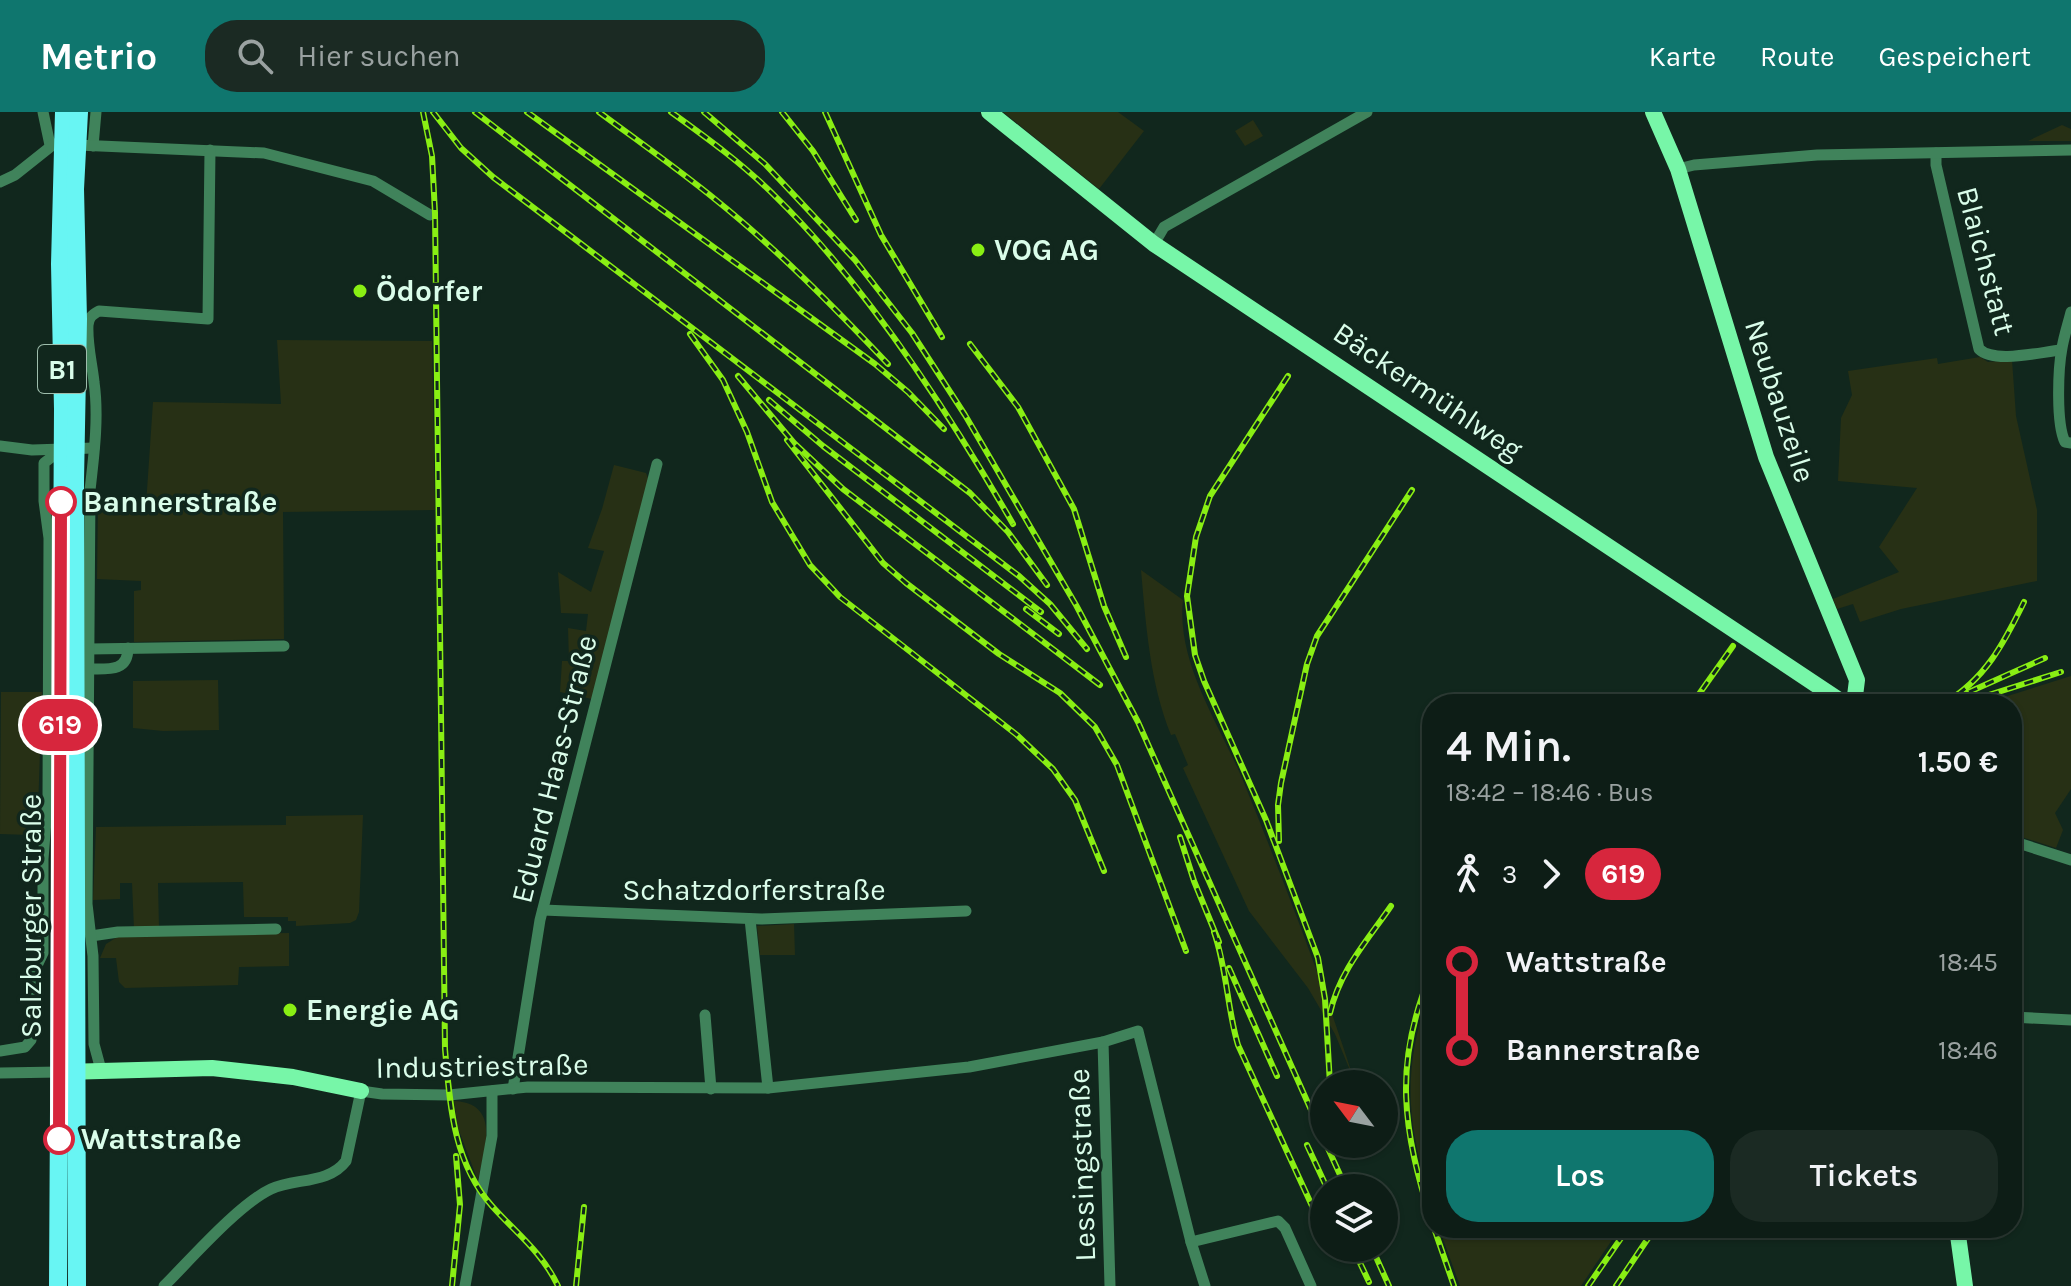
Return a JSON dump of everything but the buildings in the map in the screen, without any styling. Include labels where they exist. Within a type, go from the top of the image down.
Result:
[{"type":"main road","name":"Salzburger Straße","points":[[58,1286],[67,1072],[77,449],[71,145],[64,112]]},
{"type":"main road","name":"Salzburger Straße","points":[[71,145],[79,112]]},
{"type":"main road","name":"Salzburger Straße","points":[[67,1072],[77,1286]]},
{"type":"street","name":"Salzburger Straße","points":[[43,112],[71,145],[96,112]]},
{"type":"street","name":"Bäckermühlweg","points":[[989,112],[1154,244],[1830,694]]},
{"type":"street","points":[[1154,244],[1164,227],[1367,112]]},
{"type":"street","name":"Neubauzeile","points":[[1653,112],[1678,169],[1766,457],[1857,680],[1855,694]]},
{"type":"street","points":[[0,182],[71,145],[264,153],[373,181],[430,215]]},
{"type":"street","name":"Salzburger Straße","points":[[101,1070],[94,1044],[87,904],[90,490],[77,449],[94,381],[89,360],[88,321],[92,314],[107,312],[208,319],[210,150]]},
{"type":"street","points":[[1678,169],[1817,155],[2071,150]]},
{"type":"street","name":"Blaichstatt","points":[[1936,153],[1936,165],[1979,349],[1997,357],[2061,350]]},
{"type":"street","points":[[2068,443],[2061,435],[2061,350],[2071,312]]},
{"type":"street","points":[[0,446],[32,450],[77,449]]},
{"type":"street","name":"Salzburger Straße","points":[[0,1051],[25,1047],[31,1040],[34,972],[43,953],[49,622],[49,538],[44,501],[44,463],[77,449]]},
{"type":"street","name":"Eduard Haas-Straße","points":[[513,1089],[543,910],[657,464]]},
{"type":"street","points":[[89,649],[284,646]]},
{"type":"street","points":[[89,669],[122,666],[128,648]]},
{"type":"street","points":[[2022,844],[2071,860]]},
{"type":"street","name":"Schatzdorferstraße","points":[[543,910],[750,919],[966,911]]},
{"type":"street","points":[[750,919],[768,1088]]},
{"type":"street","name":"Salzburger Straße","points":[[91,936],[118,932],[276,929]]},
{"type":"street","points":[[705,1015],[711,1089]]},
{"type":"street","points":[[2022,1018],[2071,1020]]},
{"type":"street","name":"Industriestraße","points":[[164,1286],[256,1198],[282,1185],[324,1176],[339,1169],[346,1161],[361,1091],[449,1095],[513,1089],[768,1088],[969,1067],[1103,1042],[1138,1031],[1191,1242]]},
{"type":"street","name":"Lessingstraße","points":[[1103,1042],[1110,1286]]},
{"type":"street","points":[[0,1073],[220,1069],[293,1077],[361,1091]]},
{"type":"street","points":[[465,1286],[492,1136],[492,1091]]},
{"type":"street","points":[[1205,1286],[1191,1242],[1278,1221],[1285,1228],[1311,1286]]},
{"type":"street","points":[[1958,1238],[1965,1286]]},
{"type":"green space","points":[[1003,112],[1118,112],[1144,131],[1099,189]]},
{"type":"green space","points":[[1253,120],[1263,136],[1245,146],[1235,131]]},
{"type":"green space","points":[[2062,125],[2071,129],[2071,141],[2028,141]]},
{"type":"green space","points":[[277,340],[432,341],[435,510],[283,512],[284,639],[134,642],[134,591],[141,590],[141,581],[97,579],[98,502],[146,505],[153,402],[281,404]]},
{"type":"green space","points":[[1980,357],[1988,362],[2012,360],[2016,416],[2037,510],[2037,581],[1901,609],[1860,622],[1853,604],[1837,609],[1833,599],[1899,572],[1879,547],[1917,488],[1838,481],[1841,418],[1852,395],[1848,371],[1937,358],[1938,364]]},
{"type":"green space","points":[[614,465],[646,473],[649,481],[592,699],[560,692],[562,661],[569,661],[568,628],[586,631],[588,614],[561,613],[558,572],[591,592],[604,551],[588,548]]},
{"type":"green space","points":[[1141,570],[1183,600],[1186,648],[1193,671],[1274,857],[1351,1070],[1335,1034],[1308,988],[1249,911],[1183,768],[1188,765],[1164,715],[1147,633]]},
{"type":"green space","points":[[2071,676],[2071,789],[2055,813],[2063,830],[2056,848],[2022,837],[2022,694],[2014,694]]},
{"type":"green space","points":[[218,680],[219,730],[133,728],[133,681]]},
{"type":"green space","points":[[1,692],[42,692],[37,840],[30,835],[0,834]]},
{"type":"green space","points":[[363,815],[359,912],[356,920],[350,923],[296,926],[296,921],[288,921],[288,917],[244,917],[243,882],[158,883],[159,928],[134,929],[132,883],[120,883],[120,899],[93,900],[96,827],[286,825],[286,816]]},
{"type":"green space","points":[[794,924],[795,955],[760,955],[757,926]]},
{"type":"green space","points":[[289,933],[289,966],[239,967],[238,985],[125,988],[119,982],[116,958],[100,958],[106,944],[119,936]]},
{"type":"green space","points":[[1422,1015],[1422,1169],[1412,1120],[1415,1043]]},
{"type":"green space","points":[[454,1101],[479,1110],[484,1119],[486,1143],[478,1181],[458,1128]]},
{"type":"green space","points":[[1443,1238],[1613,1238],[1581,1286],[1460,1286]]},
{"type":"railway","points":[[423,112],[432,156],[435,213],[445,1049],[449,1091],[461,1152],[479,1189],[536,1253],[558,1286]]},
{"type":"railway","points":[[433,112],[461,148],[493,177],[1019,576],[1050,604],[1087,649]]},
{"type":"railway","points":[[475,112],[970,493],[1008,532],[1047,585]]},
{"type":"railway","points":[[527,112],[875,364],[944,429]]},
{"type":"railway","points":[[599,112],[687,177],[761,238],[888,364]]},
{"type":"railway","points":[[671,112],[763,184],[842,270],[934,395],[1013,524]]},
{"type":"railway","points":[[704,112],[765,164],[855,260],[912,333],[965,415],[1076,605],[1138,722],[1310,1108]]},
{"type":"railway","points":[[782,112],[813,151],[856,220]]},
{"type":"railway","points":[[825,112],[881,235],[942,337]]},
{"type":"railway","points":[[690,334],[723,380],[747,432],[772,502],[810,565],[840,597],[1017,735],[1053,769],[1075,800],[1104,871]]},
{"type":"railway","points":[[970,344],[1018,407],[1074,509],[1104,606],[1126,657]]},
{"type":"railway","points":[[738,376],[794,443],[843,489],[1100,685]]},
{"type":"railway","points":[[1288,376],[1210,496],[1196,537],[1187,596],[1195,655],[1204,681],[1266,820],[1318,958],[1325,999],[1329,1070]]},
{"type":"railway","points":[[769,400],[823,446],[1041,612]]},
{"type":"railway","points":[[787,440],[883,563],[999,654],[1060,693],[1095,727],[1117,765],[1186,951]]},
{"type":"railway","points":[[1279,841],[1281,783],[1307,664],[1317,636],[1412,490]]},
{"type":"railway","points":[[1958,694],[1992,659],[2024,602]]},
{"type":"railway","points":[[1026,609],[1059,634]]},
{"type":"railway","points":[[1699,694],[1733,646]]},
{"type":"railway","points":[[1969,692],[2045,658]]},
{"type":"railway","points":[[1992,694],[2061,672]]},
{"type":"railway","points":[[1180,837],[1219,942]]},
{"type":"railway","points":[[1330,1013],[1347,969],[1391,906]]},
{"type":"railway","points":[[1214,932],[1238,1045],[1310,1201]]},
{"type":"railway","points":[[1229,968],[1277,1076]]},
{"type":"railway","points":[[1422,997],[1411,1037],[1406,1097],[1422,1189]]},
{"type":"railway","points":[[1307,1145],[1320,1174]]},
{"type":"railway","points":[[452,1286],[460,1205],[456,1156]]},
{"type":"railway","points":[[1332,1158],[1340,1174]]},
{"type":"railway","points":[[576,1286],[584,1207]]},
{"type":"railway","points":[[1437,1238],[1454,1286]]},
{"type":"railway","points":[[1588,1286],[1621,1238]]},
{"type":"railway","points":[[1616,1286],[1648,1238]]},
{"type":"railway","points":[[1360,1262],[1369,1282]]},
{"type":"railway","points":[[1378,1262],[1389,1286]]},
{"type":"bus line","name":"619","points":[[59,1139],[61,502]]},
{"type":"place","name":"VOG AG","points":[[978,250]]},
{"type":"place","name":"Ödorfer","points":[[360,291]]},
{"type":"place","name":"Bannerstraße","points":[[61,502]]},
{"type":"place","name":"Energie AG","points":[[290,1010]]},
{"type":"place","name":"Wattstraße","points":[[59,1139]]}]
